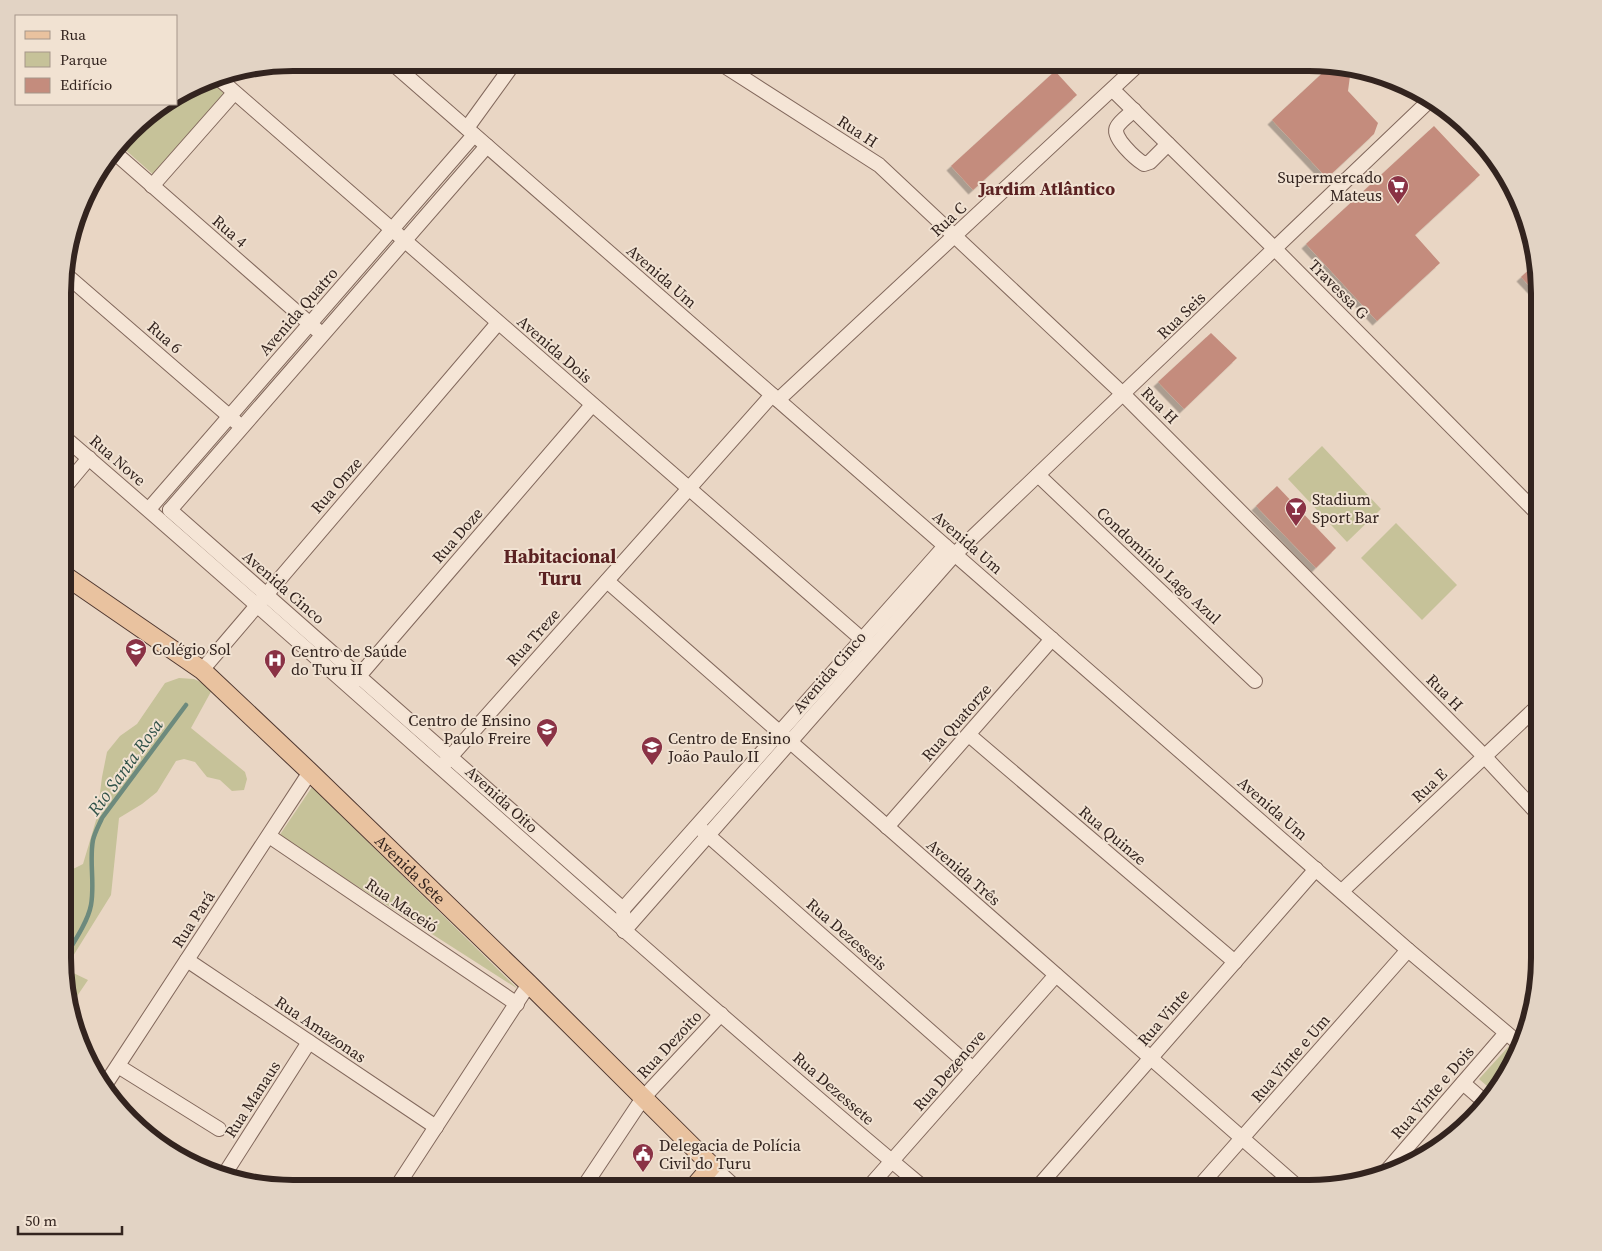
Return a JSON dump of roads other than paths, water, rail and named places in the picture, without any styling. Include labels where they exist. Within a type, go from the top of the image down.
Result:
[{"type":"main road","name":"Avenida Sete","points":[[71,583],[202,670],[529,984],[712,1166]]},
{"type":"main road","points":[[700,1180],[712,1166]]},
{"type":"street","name":"Avenida Um","points":[[402,71],[1408,950],[1515,1040]]},
{"type":"street","name":"Avenida Quatro","points":[[149,510],[392,230],[471,132],[509,71]]},
{"type":"street","name":"Rua H","points":[[732,71],[879,166],[1123,394],[1485,757],[1531,806]]},
{"type":"street","name":"Rua C","points":[[775,397],[954,237],[1132,71]]},
{"type":"street","name":"Avenida Dois","points":[[223,83],[867,644]]},
{"type":"street","name":"Travessa G","points":[[1113,90],[1275,249],[1531,507]]},
{"type":"street","points":[[152,186],[234,93]]},
{"type":"street","name":"Rua Seis","points":[[950,550],[1038,475],[1425,105]]},
{"type":"street","points":[[1134,110],[1117,127],[1115,132],[1117,138],[1138,160],[1144,164],[1150,162],[1168,144]]},
{"type":"street","points":[[149,510],[170,510],[487,146]]},
{"type":"street","name":"Rua 4","points":[[119,156],[323,335]]},
{"type":"street","name":"Rua 6","points":[[72,284],[242,427]]},
{"type":"street","name":"Rua Onze","points":[[202,670],[498,323]]},
{"type":"street","name":"Rua Treze","points":[[440,768],[688,488],[775,397]]},
{"type":"street","name":"Rua Doze","points":[[349,687],[592,405]]},
{"type":"street","name":"Rua Nove","points":[[71,443],[149,510]]},
{"type":"street","points":[[71,480],[89,458]]},
{"type":"street","name":"Condomínio Lago Azul","points":[[1038,475],[1255,681]]},
{"type":"street","name":"Avenida Oito","points":[[149,510],[624,931],[721,1014]]},
{"type":"street","name":"Avenida Cinco","points":[[170,510],[623,909],[779,733],[867,644],[950,550]]},
{"type":"street","name":"Avenida Três","points":[[607,581],[1290,1180]]},
{"type":"street","name":"Rua Quatorze","points":[[887,827],[1052,639]]},
{"type":"street","name":"Avenida Cinco","points":[[624,931],[790,742],[867,644]]},
{"type":"street","name":"Rua E","points":[[1342,891],[1531,713]]},
{"type":"street","name":"Rua Quinze","points":[[969,735],[1235,962]]},
{"type":"street","name":"Rua Pará","points":[[108,1080],[310,772]]},
{"type":"street","name":"Rua Dezesseis","points":[[697,825],[974,1069]]},
{"type":"street","name":"Rua Maceió","points":[[269,836],[517,1004]]},
{"type":"street","name":"Rua Vinte","points":[[1044,1180],[1316,869]]},
{"type":"street","points":[[623,909],[624,931]]},
{"type":"street","name":"Rua Vinte e Um","points":[[1205,1180],[1408,950]]},
{"type":"street","name":"Rua Amazonas","points":[[187,960],[436,1127]]},
{"type":"street","name":"Rua Dezenove","points":[[875,1180],[1056,975]]},
{"type":"street","points":[[401,1180],[529,984]]},
{"type":"street","name":"Rua Dezoito","points":[[588,1180],[643,1098],[721,1014]]},
{"type":"street","name":"Rua Dezessete","points":[[721,1014],[915,1180]]},
{"type":"street","name":"Rua Vinte e Dois","points":[[1393,1163],[1506,1033]]},
{"type":"street","name":"Rua Manaus","points":[[227,1170],[309,1042]]},
{"type":"street","points":[[118,1066],[219,1129]]},
{"type":"street","points":[[1463,1083],[1481,1098]]},
{"type":"street","name":"Avenida Sete","points":[[712,1166],[727,1180]]},
{"type":"waterway","name":"Rio Santa Rosa","points":[[71,946],[87,919],[91,905],[93,840],[102,818],[186,705]]},
{"type":"place","name":"Supermercado Mateus","points":[[1398,205]]},
{"type":"place","name":"Stadium Sport Bar","points":[[1296,527]]},
{"type":"place","name":"Colégio Sol","points":[[136,668]]},
{"type":"place","name":"Centro de Saúde do Turu II","points":[[275,679]]},
{"type":"place","name":"Centro de Ensino Paulo Freire","points":[[547,748]]},
{"type":"place","name":"Centro de Ensino João Paulo II","points":[[652,766]]},
{"type":"place","name":"Delegacia de Polícia Civil do Turu","points":[[643,1173]]},
{"type":"district","name":"Jardim Atlântico","points":[[1047,188]]},
{"type":"district","name":"Habitacional Turu","points":[[560,567]]}]
